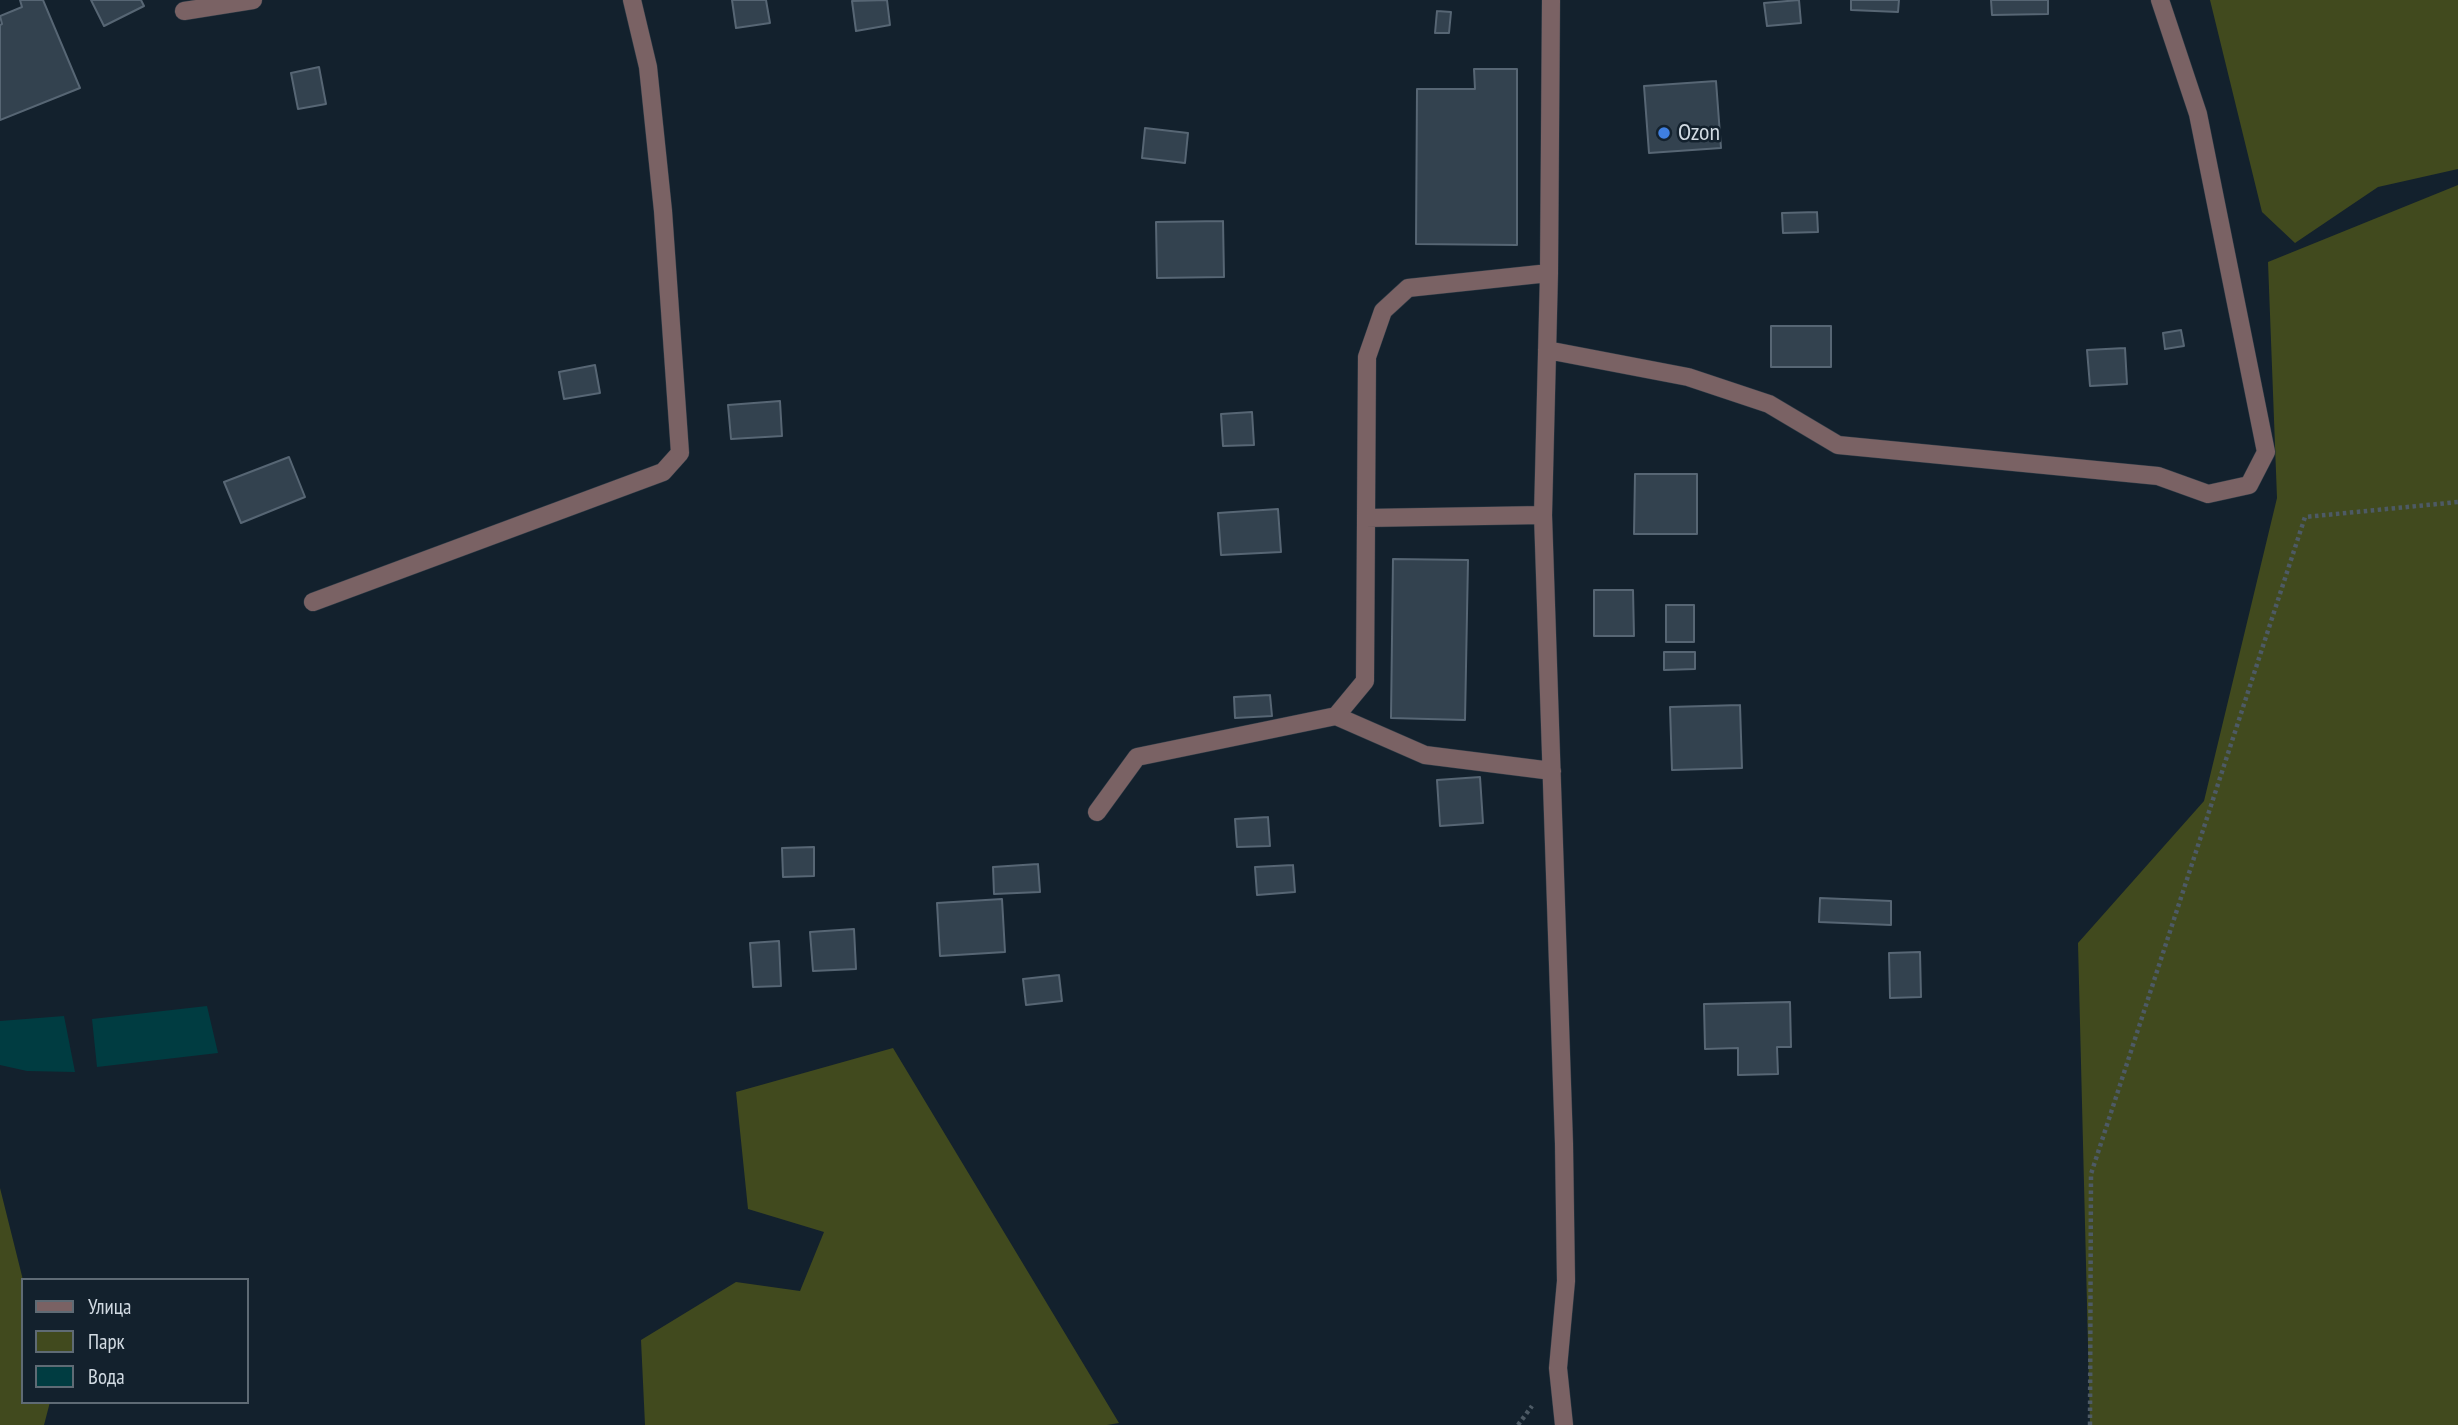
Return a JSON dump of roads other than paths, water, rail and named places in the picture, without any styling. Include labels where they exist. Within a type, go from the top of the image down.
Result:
[{"type":"street","points":[[184,11],[253,0]]},
{"type":"street","points":[[313,602],[663,472],[680,453],[661,198],[648,67],[632,0]]},
{"type":"street","points":[[1551,0],[1544,515],[1564,1143],[1566,1281],[1558,1368],[1564,1425]]},
{"type":"street","points":[[1547,349],[1688,377],[1769,404],[1838,445],[2158,476],[2208,494],[2249,485],[2266,452],[2198,114],[2160,0]]},
{"type":"street","points":[[1336,716],[1365,681],[1367,357],[1383,311],[1408,288],[1549,273]]},
{"type":"street","points":[[1366,518],[1544,515]]},
{"type":"street","points":[[1097,812],[1137,757],[1336,716],[1425,755],[1552,771]]},
{"type":"water","points":[[207,1006],[218,1053],[97,1067],[92,1019]]},
{"type":"water","points":[[64,1016],[75,1072],[27,1071],[0,1065],[0,1021]]},
{"type":"place","name":"Ozon","points":[[1664,133]]}]
